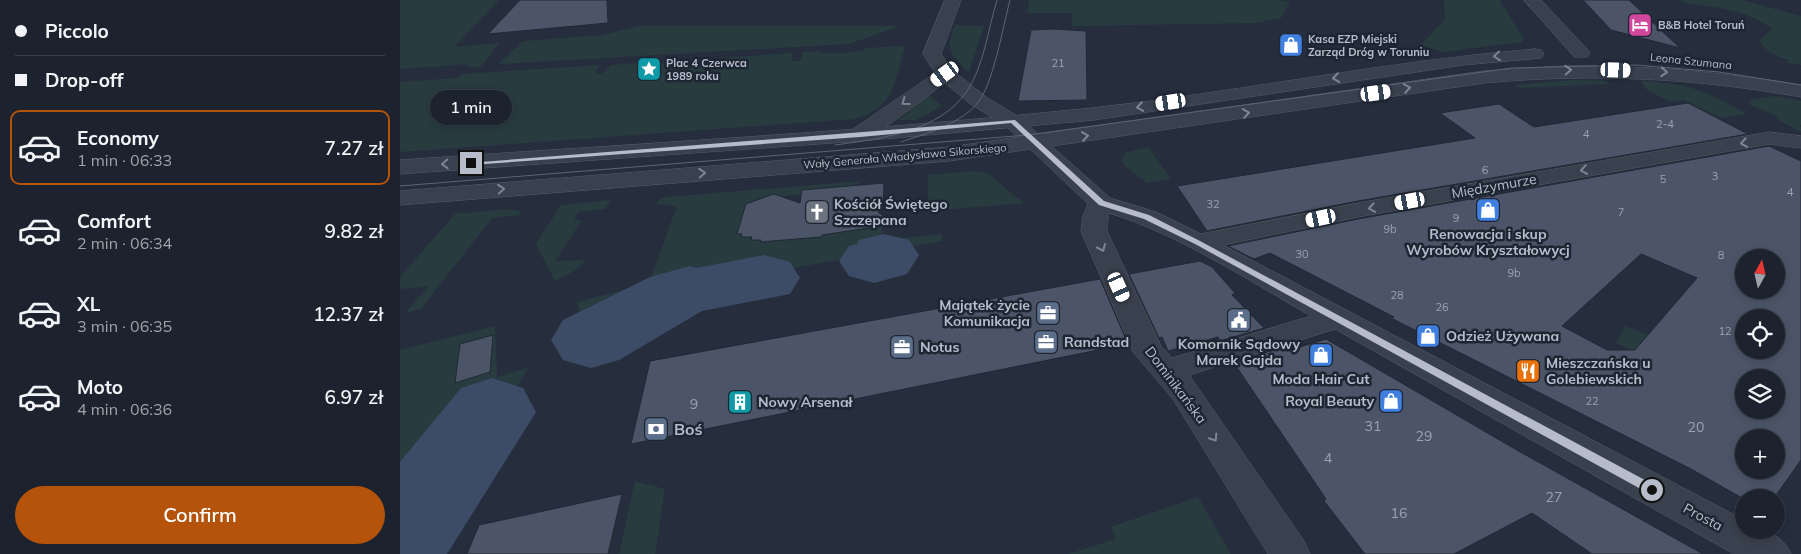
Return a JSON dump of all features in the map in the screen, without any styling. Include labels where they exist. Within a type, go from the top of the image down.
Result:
[{"type":"street","points":[[860,135],[945,74],[932,54],[953,0]]},
{"type":"street","points":[[1532,0],[1580,53]]},
{"type":"street","name":"Leona Szumana","points":[[1580,53],[1710,62],[1801,75]]},
{"type":"street","name":"Wały Generała Władysława Sikorskiego","points":[[400,167],[860,135],[1094,114],[1463,60],[1529,54],[1580,53]]},
{"type":"street","name":"Wały Generała Władysława Sikorskiego","points":[[400,198],[949,154],[1037,143],[1484,77],[1574,70],[1616,70]]},
{"type":"street","name":"Leona Szumana","points":[[1616,70],[1690,74],[1801,91]]},
{"type":"street","name":"Prosta","points":[[945,74],[979,101],[1012,121],[1101,203],[1146,217],[1198,242],[1335,319],[1771,554]]},
{"type":"street","name":"Międzymurze","points":[[1198,242],[1358,210],[1769,138],[1796,141]]},
{"type":"street","name":"Dominikańska","points":[[1101,203],[1095,216],[1094,231],[1148,352],[1184,390],[1290,554]]},
{"type":"street","points":[[1165,371],[1335,319]]},
{"type":"green space","points":[[400,0],[499,0],[454,47],[500,43],[481,66],[466,67],[469,64],[400,69]]},
{"type":"green space","points":[[1029,0],[1275,0],[1290,2],[1281,18],[1256,23],[1072,26],[1072,13],[1027,13]]},
{"type":"green space","points":[[1444,0],[1499,0],[1523,37],[1522,42],[1443,52],[1421,45],[1445,19]]},
{"type":"green space","points":[[1683,0],[1742,0],[1801,16],[1801,65],[1786,63],[1789,60],[1772,54],[1762,45],[1759,41],[1772,29],[1762,22],[1741,13],[1684,3]]},
{"type":"green space","points":[[955,25],[984,26],[969,72],[957,61],[951,52],[950,40]]},
{"type":"green space","points":[[639,26],[900,26],[849,44],[498,64],[523,41],[602,35]]},
{"type":"green space","name":"Plac 4 Czerwca 1989 roku","points":[[905,46],[895,83],[885,101],[867,115],[854,119],[400,152],[400,82],[457,78],[462,74],[600,65],[594,74],[603,73],[611,65],[699,61],[701,59],[711,59],[707,66],[716,66],[720,58],[793,53],[791,61],[801,61],[803,52],[820,51],[820,53],[832,54],[863,51],[864,48]]},
{"type":"green space","points":[[1572,80],[1605,81],[1610,84],[1519,88],[1515,85]]},
{"type":"green space","points":[[1641,81],[1696,89],[1746,114],[1720,118],[1684,100],[1670,102],[1646,89]]},
{"type":"green space","points":[[928,94],[942,106],[916,120],[899,120]]},
{"type":"green space","points":[[1774,96],[1801,101],[1801,125],[1798,125],[1801,127],[1801,132],[1776,119],[1779,117],[1748,104],[1751,100]]},
{"type":"green space","points":[[1148,147],[1171,179],[1147,183],[1124,165],[1122,160],[1125,153]]},
{"type":"green space","points":[[976,171],[987,173],[1024,203],[928,210],[928,175]]},
{"type":"green space","points":[[863,181],[854,186],[802,191],[801,194],[754,200],[737,234],[742,234],[741,237],[753,234],[752,240],[761,240],[761,243],[766,238],[789,236],[789,240],[793,240],[794,235],[821,237],[822,234],[882,227],[884,240],[942,234],[942,241],[678,289],[587,339],[577,302],[649,283],[677,206],[656,204],[659,200],[666,197]]},
{"type":"green space","points":[[611,200],[605,209],[578,212],[574,220],[582,220],[555,261],[586,260],[574,271],[555,281],[536,244],[561,205]]},
{"type":"green space","points":[[509,209],[519,211],[520,215],[492,218],[421,309],[405,313],[429,286],[400,289],[400,277],[455,214]]},
{"type":"green space","points":[[495,326],[497,377],[529,367],[414,554],[400,554],[400,350]]},
{"type":"green space","points":[[1625,326],[1667,342],[1638,352],[1616,343]]},
{"type":"green space","points":[[635,481],[665,489],[655,554],[619,554]]},
{"type":"green space","points":[[1198,497],[1231,554],[1068,554],[1116,539],[1111,527]]},
{"type":"building","points":[[520,0],[607,0],[608,23],[488,34]]},
{"type":"building","points":[[1583,0],[1629,0],[1680,48],[1611,30]]},
{"type":"building","points":[[1031,30],[1086,31],[1087,100],[1018,101]]},
{"type":"building","points":[[1688,103],[1748,134],[1358,201],[1207,231],[1177,186],[1475,138],[1440,113],[1499,104],[1534,127]]},
{"type":"building","points":[[1769,146],[1801,161],[1801,460],[1780,489],[1735,489],[1735,494],[1691,469],[1391,318],[1394,317],[1270,253],[1254,259],[1228,246],[1358,219]],"holes":[[[1641,254],[1697,278],[1635,350],[1607,350],[1562,326]]]},
{"type":"building","name":"Kościół Świętego Szczepana","points":[[884,183],[883,208],[878,212],[895,224],[822,235],[821,237],[760,242],[761,240],[751,240],[752,237],[741,237],[742,234],[737,234],[746,204],[774,194],[800,203],[802,190]]},
{"type":"building","points":[[1200,261],[1212,267],[1235,293],[1232,295],[1264,328],[1220,341],[1218,337],[1168,351],[1162,337],[1159,338],[1129,274]]},
{"type":"building","name":"Nowy Arsenał","points":[[1100,279],[1128,344],[631,444],[650,361]]},
{"type":"building","points":[[493,335],[490,372],[455,383],[460,344]]},
{"type":"building","points":[[1326,339],[1515,449],[1703,554],[1592,554],[1532,513],[1454,554],[1365,554],[1324,501],[1326,499],[1234,363],[1283,347],[1287,351]]},
{"type":"building","points":[[622,494],[608,554],[467,554],[479,525]]},
{"type":"waterway","points":[[874,261],[882,259],[884,255]]},
{"type":"waterway","points":[[717,286],[764,278]]},
{"type":"waterway","points":[[591,340],[676,294],[690,290]]},
{"type":"waterway","points":[[400,539],[492,412]]},
{"type":"tram line","points":[[835,145],[870,140],[907,131],[925,125],[955,105],[967,91],[978,70],[997,0]]},
{"type":"tram line","points":[[901,142],[950,124],[976,105],[988,85],[1010,0]]},
{"type":"tram line","points":[[400,186],[1028,135],[1512,68],[1636,65],[1719,72],[1801,85]]},
{"type":"place","name":"B&B Hotel Toruń","points":[[1640,25]]},
{"type":"place","name":"Kasa EZP Miejski Zarząd Dróg w Toruniu","points":[[1291,45]]},
{"type":"place","name":"Plac 4 Czerwca 1989 roku","points":[[649,69]]},
{"type":"place","name":"Renowacja i skup Wyrobów Kryształowycj","points":[[1488,210]]},
{"type":"place","name":"Kościół Świętego Szczepana","points":[[817,212]]},
{"type":"place","name":"Majątek życie Komunikacja","points":[[1048,313]]},
{"type":"place","name":"Komornik Sądowy Marek Gajda","points":[[1239,320]]},
{"type":"place","name":"Odzież Używana","points":[[1428,336]]},
{"type":"place","name":"Randstad","points":[[1046,342]]},
{"type":"place","name":"Notus","points":[[902,347]]},
{"type":"place","name":"Moda Hair Cut","points":[[1321,355]]},
{"type":"place","name":"Mieszczańska u Golebiewskich","points":[[1528,371]]},
{"type":"place","name":"Royal Beauty","points":[[1391,401]]},
{"type":"place","name":"Nowy Arsenał","points":[[740,402]]},
{"type":"place","name":"Boś","points":[[656,429]]},
{"type":"route","points":[[471,163],[860,135],[1012,121],[1101,203],[1146,217],[1198,242],[1335,319],[1652,490]]}]
